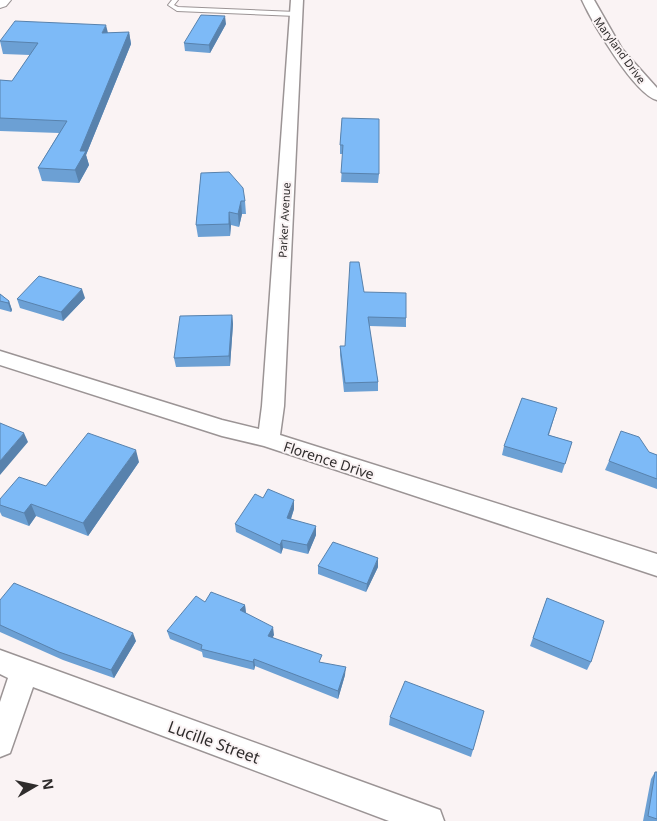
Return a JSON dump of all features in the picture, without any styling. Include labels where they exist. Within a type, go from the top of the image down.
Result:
[{"type":"street","name":"Maryland Drive","points":[[588,0],[594,16],[618,51],[657,96]]},
{"type":"street","name":"Parker Avenue","points":[[268,439],[272,406],[297,7]]},
{"type":"street","name":"Florence Drive","points":[[0,358],[222,428],[268,439],[657,565]]},
{"type":"street","points":[[0,743],[12,667]]},
{"type":"street","name":"Lucille Street","points":[[12,667],[429,821]]},
{"type":"lane","points":[[175,0],[171,5],[178,9],[297,7]]},
{"type":"building","points":[[201,15],[225,16],[209,45],[184,43]]},
{"type":"building","points":[[15,21],[106,25],[102,33],[129,32],[80,151],[86,151],[75,170],[38,168],[67,121],[0,118],[0,80],[12,81],[38,43],[0,41]]},
{"type":"building","points":[[342,118],[379,119],[379,174],[341,173],[343,145],[340,145]]},
{"type":"building","points":[[229,172],[243,188],[245,201],[241,201],[238,214],[229,212],[229,224],[196,225],[201,173]]},
{"type":"building","points":[[350,262],[359,262],[364,292],[406,293],[406,318],[368,317],[378,382],[345,383],[340,346],[345,346]]},
{"type":"building","points":[[39,276],[82,289],[61,312],[17,299]]},
{"type":"building","points":[[0,294],[9,301],[8,303],[0,301]]},
{"type":"building","points":[[232,315],[229,356],[174,358],[180,316]]},
{"type":"building","points":[[522,398],[557,408],[548,435],[572,442],[565,464],[504,446]]},
{"type":"building","points":[[0,423],[24,433],[0,461]]},
{"type":"building","points":[[621,431],[639,437],[649,452],[657,455],[657,479],[609,461]]},
{"type":"building","points":[[88,433],[136,450],[83,523],[31,504],[24,513],[0,505],[0,499],[19,477],[46,486]]},
{"type":"building","points":[[268,489],[294,500],[287,518],[316,526],[307,545],[282,540],[280,545],[235,524],[255,494],[263,498]]},
{"type":"building","points":[[333,542],[378,558],[367,584],[318,566]]},
{"type":"building","points":[[14,583],[133,633],[111,670],[59,652],[0,625],[0,600]]},
{"type":"building","points":[[211,592],[245,605],[240,610],[273,627],[268,636],[322,655],[319,662],[346,667],[338,691],[254,659],[253,662],[201,649],[202,645],[167,631],[196,596],[205,602]]},
{"type":"building","points":[[547,598],[604,621],[591,662],[533,638]]},
{"type":"building","points":[[405,681],[484,711],[473,750],[390,717]]},
{"type":"building","points":[[655,772],[657,772],[657,819],[648,816]]}]
